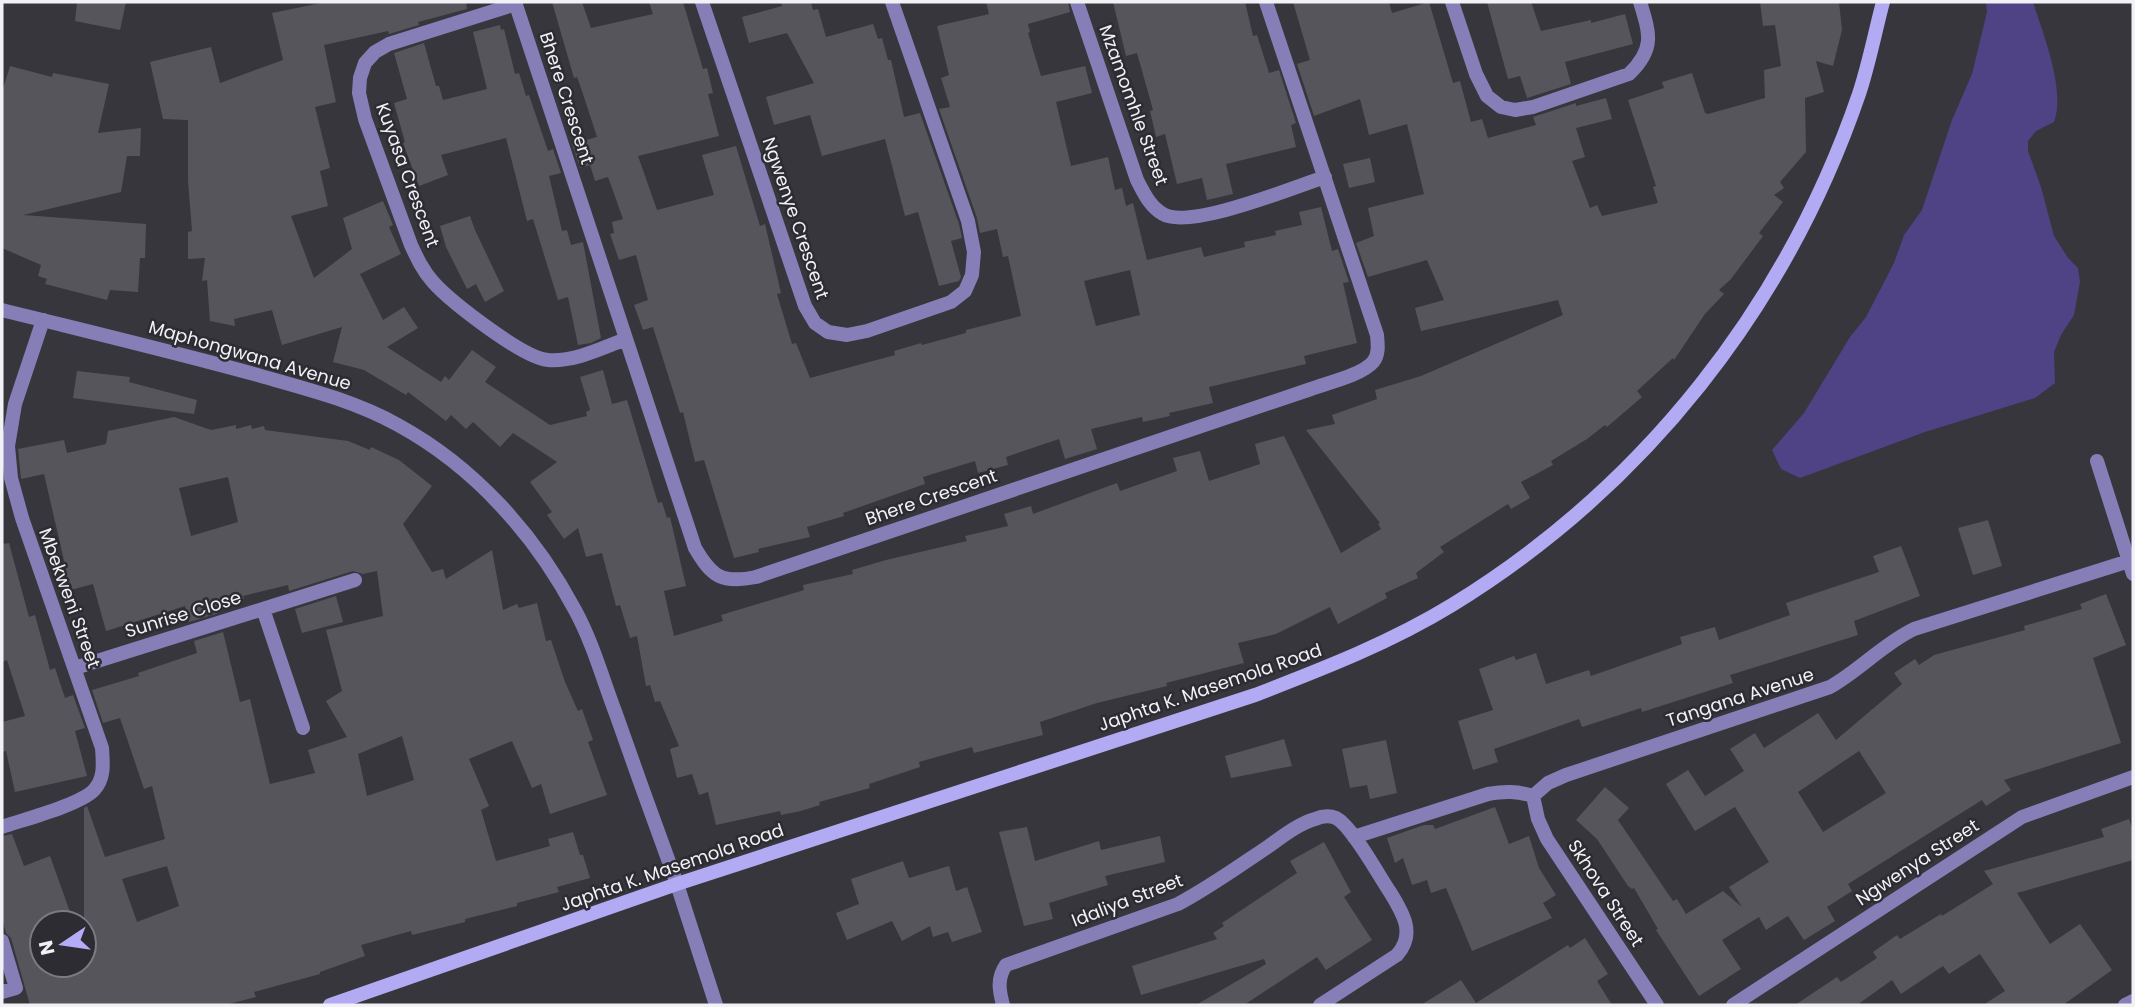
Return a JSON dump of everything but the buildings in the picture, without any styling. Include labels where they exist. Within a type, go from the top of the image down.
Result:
[{"type":"main road","name":"Japhta K. Masemola Road","points":[[330,1005],[677,884],[1255,695],[1333,665],[1452,605],[1574,518],[1647,446],[1706,378],[1755,312],[1799,235],[1830,167],[1859,92],[1883,2]]},
{"type":"street","name":"Ngwenye Crescent","points":[[702,2],[805,306],[815,323],[828,332],[847,335],[867,331],[951,302],[965,291],[972,275],[974,252],[968,221],[892,2]]},
{"type":"street","name":"Mzamomhle Street","points":[[1077,2],[1137,180],[1151,205],[1165,216],[1182,219],[1208,216],[1325,177]]},
{"type":"street","name":"Bhere Crescent","points":[[516,3],[695,548],[707,568],[721,578],[737,581],[756,577],[1362,370],[1373,362],[1378,351],[1377,335],[1266,2]]},
{"type":"street","points":[[1452,2],[1476,74],[1487,96],[1501,107],[1516,110],[1533,107],[1629,74],[1649,46],[1648,27],[1640,2]]},
{"type":"street","name":"Kuyasa Crescent","points":[[516,3],[389,44],[375,52],[365,63],[360,78],[359,93],[365,119],[415,254],[431,280],[445,295],[513,345],[530,355],[548,360],[580,356],[626,339]]},
{"type":"street","name":"Maphongwana Avenue","points":[[2,310],[192,357],[326,394],[365,408],[421,440],[478,484],[521,527],[546,560],[577,613],[677,884],[716,1005]]},
{"type":"street","name":"Mbekweni Street","points":[[2,827],[81,799],[94,790],[103,773],[102,748],[22,518],[11,478],[8,446],[15,404],[43,320]]},
{"type":"street","points":[[2097,461],[2131,568]]},
{"type":"street","name":"Tangana Avenue","points":[[1534,796],[1548,783],[1566,775],[1830,687],[1849,676],[1897,637],[1914,629],[2131,568]]},
{"type":"street","points":[[263,609],[355,580]]},
{"type":"street","name":"Sunrise Close","points":[[75,668],[263,609],[303,727]]},
{"type":"street","name":"Ngwenya Street","points":[[1734,1005],[2022,817],[2133,777]]},
{"type":"street","points":[[1320,1005],[1397,955],[1408,937],[1407,924],[1399,907],[1354,837],[1488,794],[1518,791],[1534,796]]},
{"type":"street","name":"Skhova Street","points":[[1534,796],[1538,819],[1547,839],[1657,1005]]},
{"type":"street","name":"Idaliya Street","points":[[1003,1005],[999,984],[1000,973],[1006,965],[1178,904],[1301,825],[1327,816],[1342,822],[1354,837]]},
{"type":"street","points":[[2,941],[16,988],[2,992]]},
{"type":"street","points":[[2125,1005],[2133,1001]]},
{"type":"shaded area","points":[[1986,2],[2033,2],[2055,78],[2057,109],[2054,122],[2036,131],[2028,141],[2028,151],[2054,236],[2078,268],[2080,282],[2074,315],[2054,352],[2055,383],[2035,398],[1925,432],[1800,478],[1781,469],[1772,450],[1804,413],[1850,337],[1866,317],[1894,263],[1904,235],[1922,210],[1952,120],[1972,74],[1987,12]]}]
